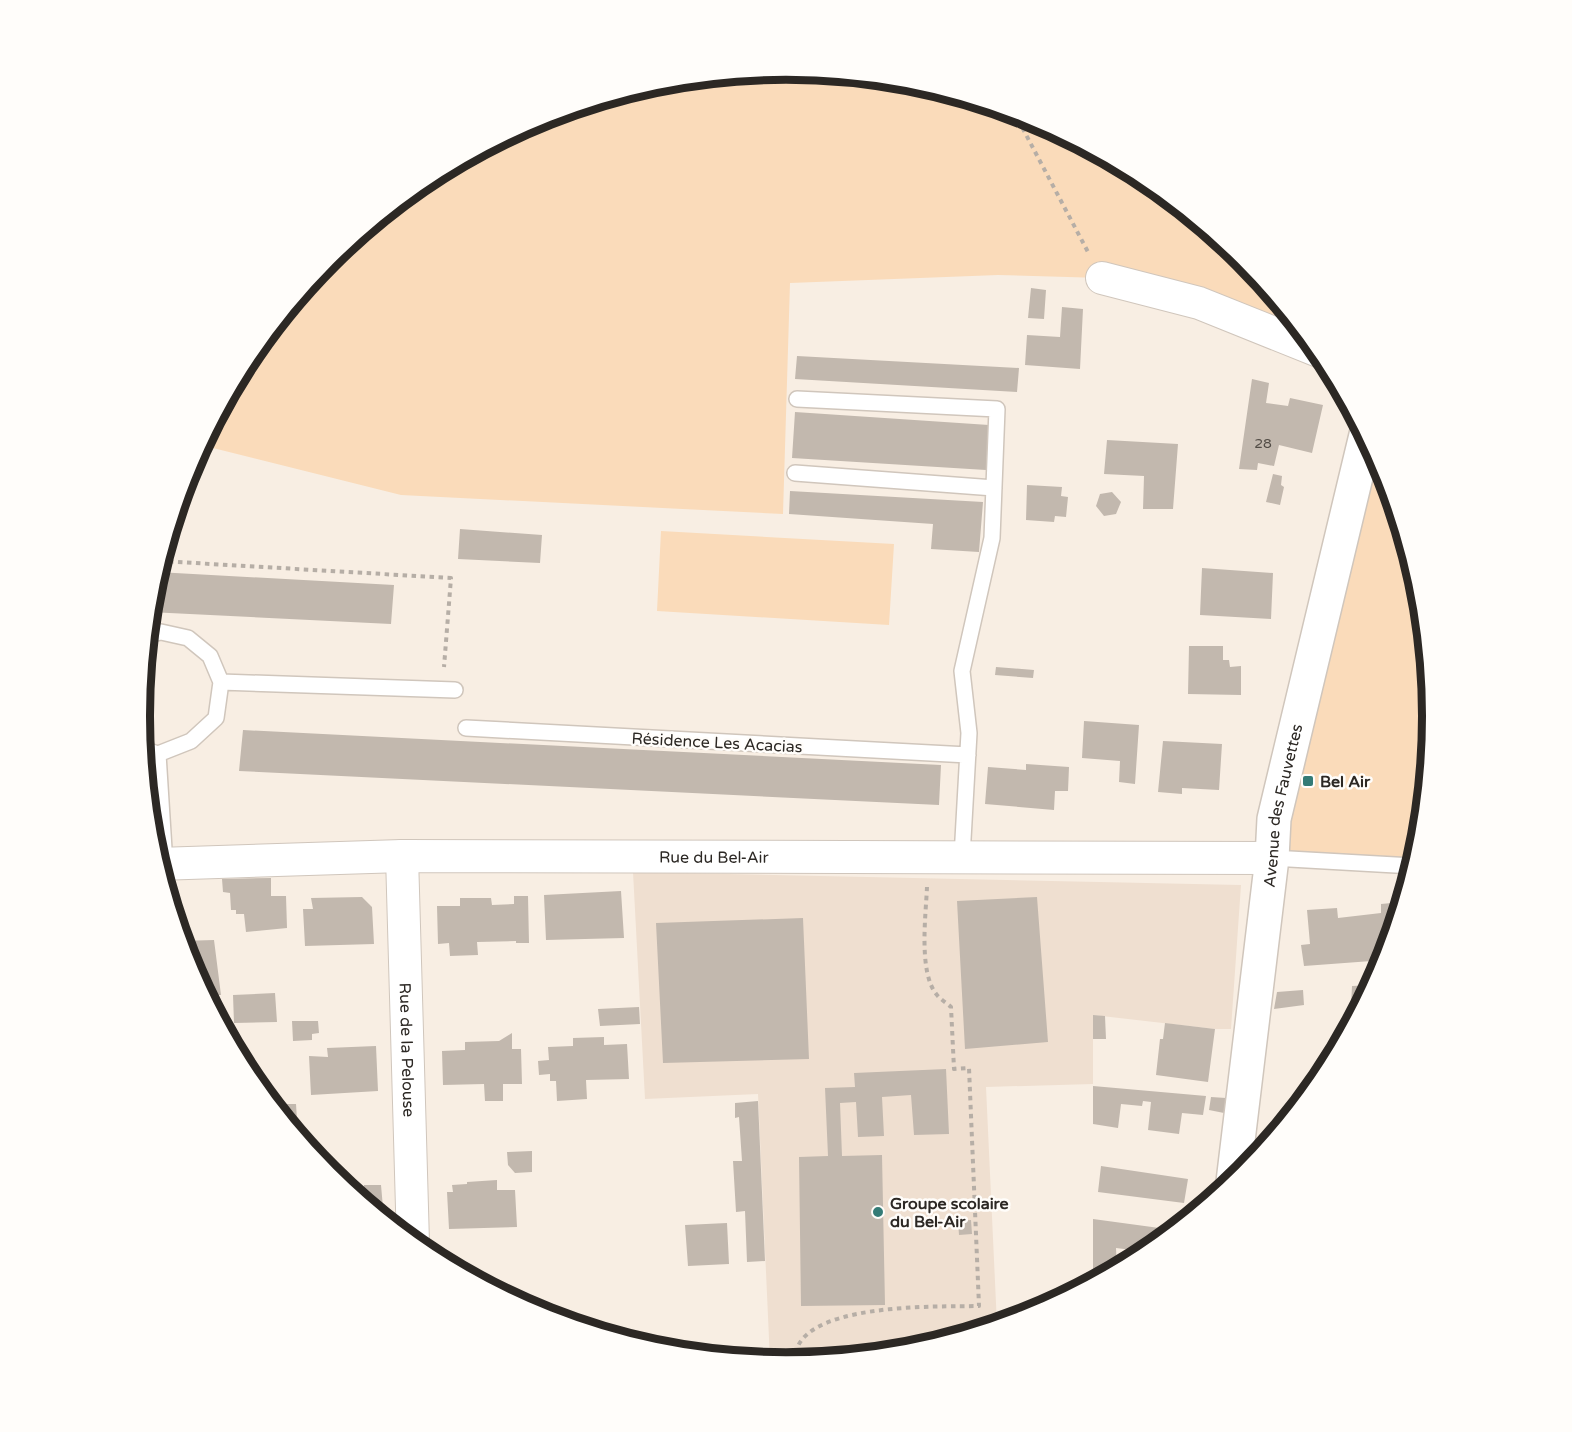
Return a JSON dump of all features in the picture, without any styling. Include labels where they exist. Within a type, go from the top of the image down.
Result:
[{"type":"street","points":[[1102,278],[1199,303],[1302,344]]},
{"type":"street","name":"Avenue des Fauvettes","points":[[1235,1167],[1272,858],[1274,819],[1363,447]]},
{"type":"street","name":"Rue du Bel-Air","points":[[167,864],[402,856],[927,855],[1272,858]]},
{"type":"street","name":"Rue de la Pelouse","points":[[402,856],[413,1231]]},
{"type":"lane","points":[[797,399],[997,409],[992,538],[962,671],[969,733],[962,857]]},
{"type":"lane","points":[[795,473],[994,488]]},
{"type":"lane","points":[[151,752],[158,754],[191,741],[216,718],[221,682],[210,656],[188,638],[160,632],[155,633]]},
{"type":"lane","points":[[221,682],[448,690]]},
{"type":"lane","name":"Résidence Les Acacias","points":[[466,728],[968,755]]},
{"type":"lane","points":[[158,754],[161,834]]},
{"type":"lane","points":[[1272,858],[1404,866]]},
{"type":"path","points":[[1021,124],[1102,278]]},
{"type":"path","points":[[169,562],[451,578],[448,690]]},
{"type":"path","points":[[796,1352],[811,1330],[832,1320],[881,1310],[979,1306],[969,1068],[954,1069],[951,1007],[936,994],[928,977],[926,960],[927,855]]},
{"type":"shaded area","points":[[786,80],[869,85],[951,101],[1030,128],[1068,145],[1140,187],[1206,237],[1265,296],[1303,346],[1102,278],[998,275],[790,283],[783,514],[401,495],[209,447],[257,362],[307,296],[366,237],[399,211],[468,165],[542,128],[621,101],[703,85]]},
{"type":"shaded area","points":[[1363,448],[1389,511],[1401,551],[1417,633],[1421,674],[1421,758],[1417,799],[1404,866],[1272,858]]},
{"type":"shaded area","points":[[661,531],[894,544],[889,625],[657,611]]},
{"type":"shaded area","name":"Groupe scolaire du Bel-Air","points":[[633,872],[1241,885],[1231,1029],[1093,1015],[1093,1084],[986,1087],[997,1317],[991,1319],[951,1331],[869,1347],[828,1351],[770,1352],[758,1094],[645,1099]]},
{"type":"building","points":[[1031,288],[1046,290],[1044,319],[1028,318]]},
{"type":"building","points":[[1062,307],[1083,309],[1080,369],[1025,365],[1027,335],[1060,337]]},
{"type":"building","points":[[797,356],[1019,368],[1017,392],[795,379]]},
{"type":"building","points":[[1252,379],[1269,383],[1266,403],[1288,406],[1290,398],[1323,405],[1312,453],[1279,445],[1274,466],[1258,463],[1257,470],[1239,469]]},
{"type":"building","points":[[795,412],[989,425],[986,470],[792,458]]},
{"type":"building","points":[[1107,440],[1178,444],[1173,509],[1143,509],[1144,476],[1104,474]]},
{"type":"building","points":[[1273,474],[1282,476],[1281,485],[1284,487],[1280,505],[1266,502]]},
{"type":"building","points":[[1027,485],[1062,487],[1061,496],[1068,497],[1066,517],[1055,516],[1054,522],[1026,520]]},
{"type":"building","points":[[790,491],[983,502],[979,552],[931,549],[933,524],[789,514]]},
{"type":"building","points":[[1112,492],[1121,502],[1116,514],[1104,516],[1096,506],[1100,494]]},
{"type":"building","points":[[460,529],[542,535],[540,563],[458,559]]},
{"type":"building","points":[[1202,568],[1273,573],[1271,619],[1200,615]]},
{"type":"building","points":[[166,573],[394,585],[391,624],[159,612]]},
{"type":"building","points":[[1189,646],[1223,646],[1223,660],[1229,660],[1230,667],[1241,666],[1241,695],[1188,694]]},
{"type":"building","points":[[996,667],[1034,670],[1033,678],[995,675]]},
{"type":"building","points":[[1084,721],[1139,725],[1135,784],[1119,782],[1120,761],[1082,758]]},
{"type":"building","points":[[243,730],[941,765],[939,805],[239,771]]},
{"type":"building","points":[[1163,741],[1222,744],[1219,790],[1182,788],[1182,794],[1158,792]]},
{"type":"building","points":[[1026,764],[1069,767],[1068,791],[1055,791],[1054,810],[985,804],[988,767],[1026,770]]},
{"type":"building","points":[[271,878],[271,896],[286,896],[287,928],[246,932],[244,914],[236,914],[236,910],[231,910],[230,893],[223,892],[222,879]]},
{"type":"building","points":[[621,891],[624,938],[546,940],[544,895]]},
{"type":"building","points":[[514,896],[528,896],[529,943],[477,942],[478,955],[450,956],[449,943],[438,944],[437,906],[460,906],[460,898],[491,898],[492,905],[514,904]]},
{"type":"building","points":[[362,897],[372,907],[374,944],[305,946],[303,909],[313,909],[311,898]]},
{"type":"building","points":[[1037,897],[1048,1042],[965,1049],[957,901]]},
{"type":"building","points":[[1394,903],[1374,961],[1304,966],[1301,945],[1310,944],[1307,910],[1337,908],[1338,918],[1381,913],[1381,904]]},
{"type":"building","points":[[803,918],[809,1059],[663,1063],[656,923]]},
{"type":"building","points":[[214,940],[221,995],[214,995],[191,941]]},
{"type":"building","points":[[1363,985],[1351,1009],[1352,986]]},
{"type":"building","points":[[1303,990],[1304,1005],[1274,1009],[1277,992]]},
{"type":"building","points":[[275,993],[277,1022],[234,1023],[233,995]]},
{"type":"building","points":[[639,1007],[640,1024],[600,1026],[598,1009]]},
{"type":"building","points":[[1093,1015],[1105,1016],[1106,1039],[1093,1039]]},
{"type":"building","points":[[292,1021],[318,1021],[319,1033],[312,1034],[312,1040],[293,1041]]},
{"type":"building","points":[[1165,1023],[1215,1029],[1208,1082],[1156,1075],[1160,1039],[1163,1039]]},
{"type":"building","points":[[512,1033],[512,1049],[521,1049],[522,1084],[503,1084],[503,1101],[485,1101],[484,1084],[443,1085],[442,1051],[465,1050],[465,1042],[499,1041]]},
{"type":"building","points":[[604,1037],[604,1045],[627,1044],[629,1079],[586,1080],[587,1099],[557,1101],[556,1081],[550,1081],[550,1074],[539,1075],[538,1061],[549,1060],[548,1047],[573,1046],[573,1038]]},
{"type":"building","points":[[376,1046],[378,1091],[311,1095],[309,1056],[328,1057],[327,1048]]},
{"type":"building","points":[[946,1069],[949,1134],[914,1135],[911,1095],[882,1097],[884,1136],[858,1137],[856,1102],[840,1103],[842,1156],[882,1155],[885,1305],[801,1306],[799,1157],[828,1156],[825,1088],[855,1087],[854,1073]]},
{"type":"building","points":[[1093,1086],[1206,1096],[1203,1115],[1182,1113],[1179,1134],[1148,1130],[1151,1102],[1143,1101],[1142,1106],[1121,1104],[1118,1128],[1093,1124]]},
{"type":"building","points":[[1211,1097],[1226,1098],[1224,1113],[1209,1110]]},
{"type":"building","points":[[758,1101],[765,1261],[747,1262],[745,1211],[736,1212],[733,1161],[742,1161],[739,1117],[735,1118],[735,1103]]},
{"type":"building","points":[[282,1104],[296,1104],[297,1124]]},
{"type":"building","points":[[532,1151],[532,1172],[515,1173],[508,1165],[507,1152]]},
{"type":"building","points":[[1101,1166],[1188,1179],[1184,1203],[1098,1192]]},
{"type":"building","points":[[497,1180],[497,1190],[515,1190],[517,1227],[449,1229],[447,1192],[453,1192],[452,1185]]},
{"type":"building","points":[[364,1185],[381,1185],[383,1208],[358,1187],[364,1187]]},
{"type":"building","points":[[1093,1219],[1163,1228],[1132,1250],[1116,1248],[1117,1259],[1093,1273]]},
{"type":"building","points":[[971,1220],[972,1234],[959,1235],[958,1221]]},
{"type":"building","points":[[727,1223],[729,1264],[688,1266],[685,1225]]},
{"type":"building","points":[[896,1342],[863,1348],[863,1344]]},
{"type":"place","name":"Bel Air","points":[[1308,781]]},
{"type":"place","name":"Groupe scolaire du Bel-Air","points":[[878,1212]]}]
